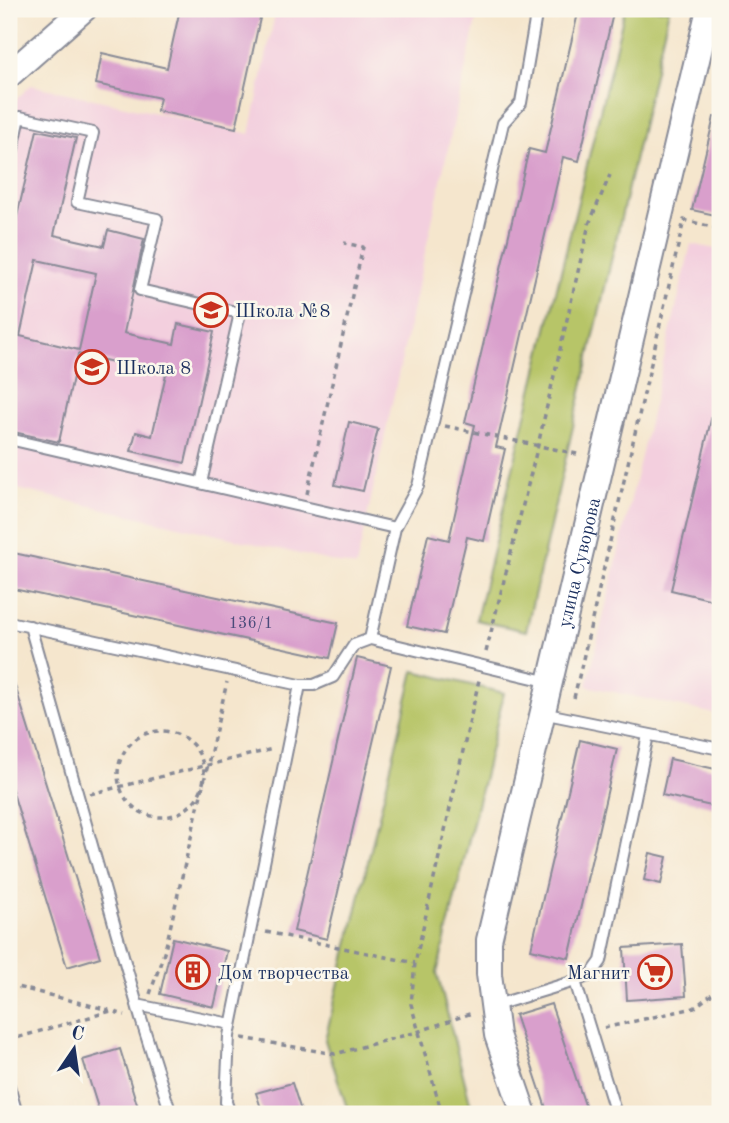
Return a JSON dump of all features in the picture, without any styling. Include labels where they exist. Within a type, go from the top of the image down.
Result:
[{"type":"street","points":[[9,75],[84,9]]},
{"type":"street","name":"улица Суворова","points":[[524,1114],[497,1035],[489,974],[489,940],[709,9]]},
{"type":"lane","points":[[370,639],[395,528],[418,486],[503,123],[521,103],[537,9]]},
{"type":"lane","points":[[9,167],[20,117],[93,133],[77,202],[156,219],[141,290],[240,313],[201,483]]},
{"type":"lane","points":[[9,439],[395,528]]},
{"type":"lane","points":[[9,622],[299,685],[314,685],[333,677],[354,645],[370,639],[550,682]]},
{"type":"lane","points":[[30,626],[78,797],[142,1006],[141,1019],[171,1114]]},
{"type":"lane","points":[[230,1114],[226,1102],[229,1036],[289,746],[299,685]]},
{"type":"lane","points":[[542,713],[720,750]]},
{"type":"lane","points":[[493,1006],[591,975],[601,961],[648,734]]},
{"type":"lane","points":[[575,981],[616,1114]]},
{"type":"lane","points":[[142,1006],[231,1024]]},
{"type":"lane","points":[[9,1086],[17,1114]]},
{"type":"path","points":[[442,1114],[411,1004],[415,963],[589,224],[610,174]]},
{"type":"path","points":[[575,698],[684,220],[720,229]]},
{"type":"path","points":[[304,507],[363,247],[344,243]]},
{"type":"path","points":[[433,424],[628,466]]},
{"type":"path","points":[[142,1006],[164,950],[229,670]]},
{"type":"path","points":[[203,783],[193,803],[184,810],[163,817],[141,812],[125,797],[120,787],[119,764],[130,745],[148,733],[171,732],[181,736],[198,751],[206,765]]},
{"type":"path","points":[[78,797],[289,746]]},
{"type":"path","points":[[251,929],[415,963]]},
{"type":"path","points":[[9,985],[141,1019]]},
{"type":"path","points":[[591,1031],[694,1008],[720,990]]},
{"type":"path","points":[[229,1036],[335,1054],[417,1032],[493,1006]]},
{"type":"path","points":[[9,1040],[111,1011]]},
{"type":"shaded area","name":"Школа №8","points":[[276,9],[464,9],[478,12],[356,567],[9,487],[9,106],[31,85],[250,134]]},
{"type":"shaded area","points":[[691,244],[720,250],[720,715],[587,686]]},
{"type":"green space","points":[[625,9],[669,9],[526,631],[476,620]]},
{"type":"green space","points":[[414,671],[504,693],[437,973],[473,1114],[349,1114],[325,1040]]},
{"type":"building","points":[[180,9],[262,9],[236,128],[157,111],[160,98],[96,84],[102,53],[167,68]]},
{"type":"building","points":[[579,9],[614,9],[579,161],[563,157],[496,447],[505,449],[484,541],[467,537],[444,634],[407,626],[428,535],[449,540],[475,425],[465,422],[529,149],[545,153]]},
{"type":"building","points":[[714,117],[720,117],[720,216],[692,210]]},
{"type":"building","points":[[37,130],[76,138],[54,235],[104,246],[108,230],[144,239],[124,333],[174,344],[178,324],[214,332],[185,463],[131,451],[136,432],[152,436],[166,374],[78,354],[59,442],[9,431],[9,251]],"holes":[[[37,260],[96,273],[79,350],[20,336]]]},
{"type":"building","points":[[714,407],[720,408],[720,567],[713,600],[671,590]]},
{"type":"building","points":[[349,422],[378,429],[363,491],[335,485]]},
{"type":"building","points":[[9,552],[338,623],[330,658],[9,588]]},
{"type":"building","points":[[357,658],[391,666],[327,939],[294,931]]},
{"type":"building","points":[[9,676],[12,676],[100,957],[67,967],[9,780]]},
{"type":"building","points":[[580,740],[617,749],[569,958],[531,949]]},
{"type":"building","points":[[670,759],[720,770],[720,808],[662,795]]},
{"type":"building","points":[[650,853],[667,857],[661,884],[644,880]]},
{"type":"building","name":"Дом творчества","points":[[173,938],[227,951],[214,1007],[160,994]]},
{"type":"building","name":"Магнит","points":[[682,944],[686,996],[627,1000],[624,948]]},
{"type":"building","points":[[551,1004],[588,1114],[548,1114],[515,1015]]},
{"type":"building","points":[[120,1049],[140,1114],[100,1114],[83,1060]]},
{"type":"building","points":[[292,1083],[302,1114],[263,1114],[256,1093]]},
{"type":"place","name":"Школа №8","points":[[211,310]]},
{"type":"place","name":"Школа 8","points":[[92,367]]},
{"type":"place","name":"Дом творчества","points":[[193,972]]},
{"type":"place","name":"Магнит","points":[[655,972]]}]
